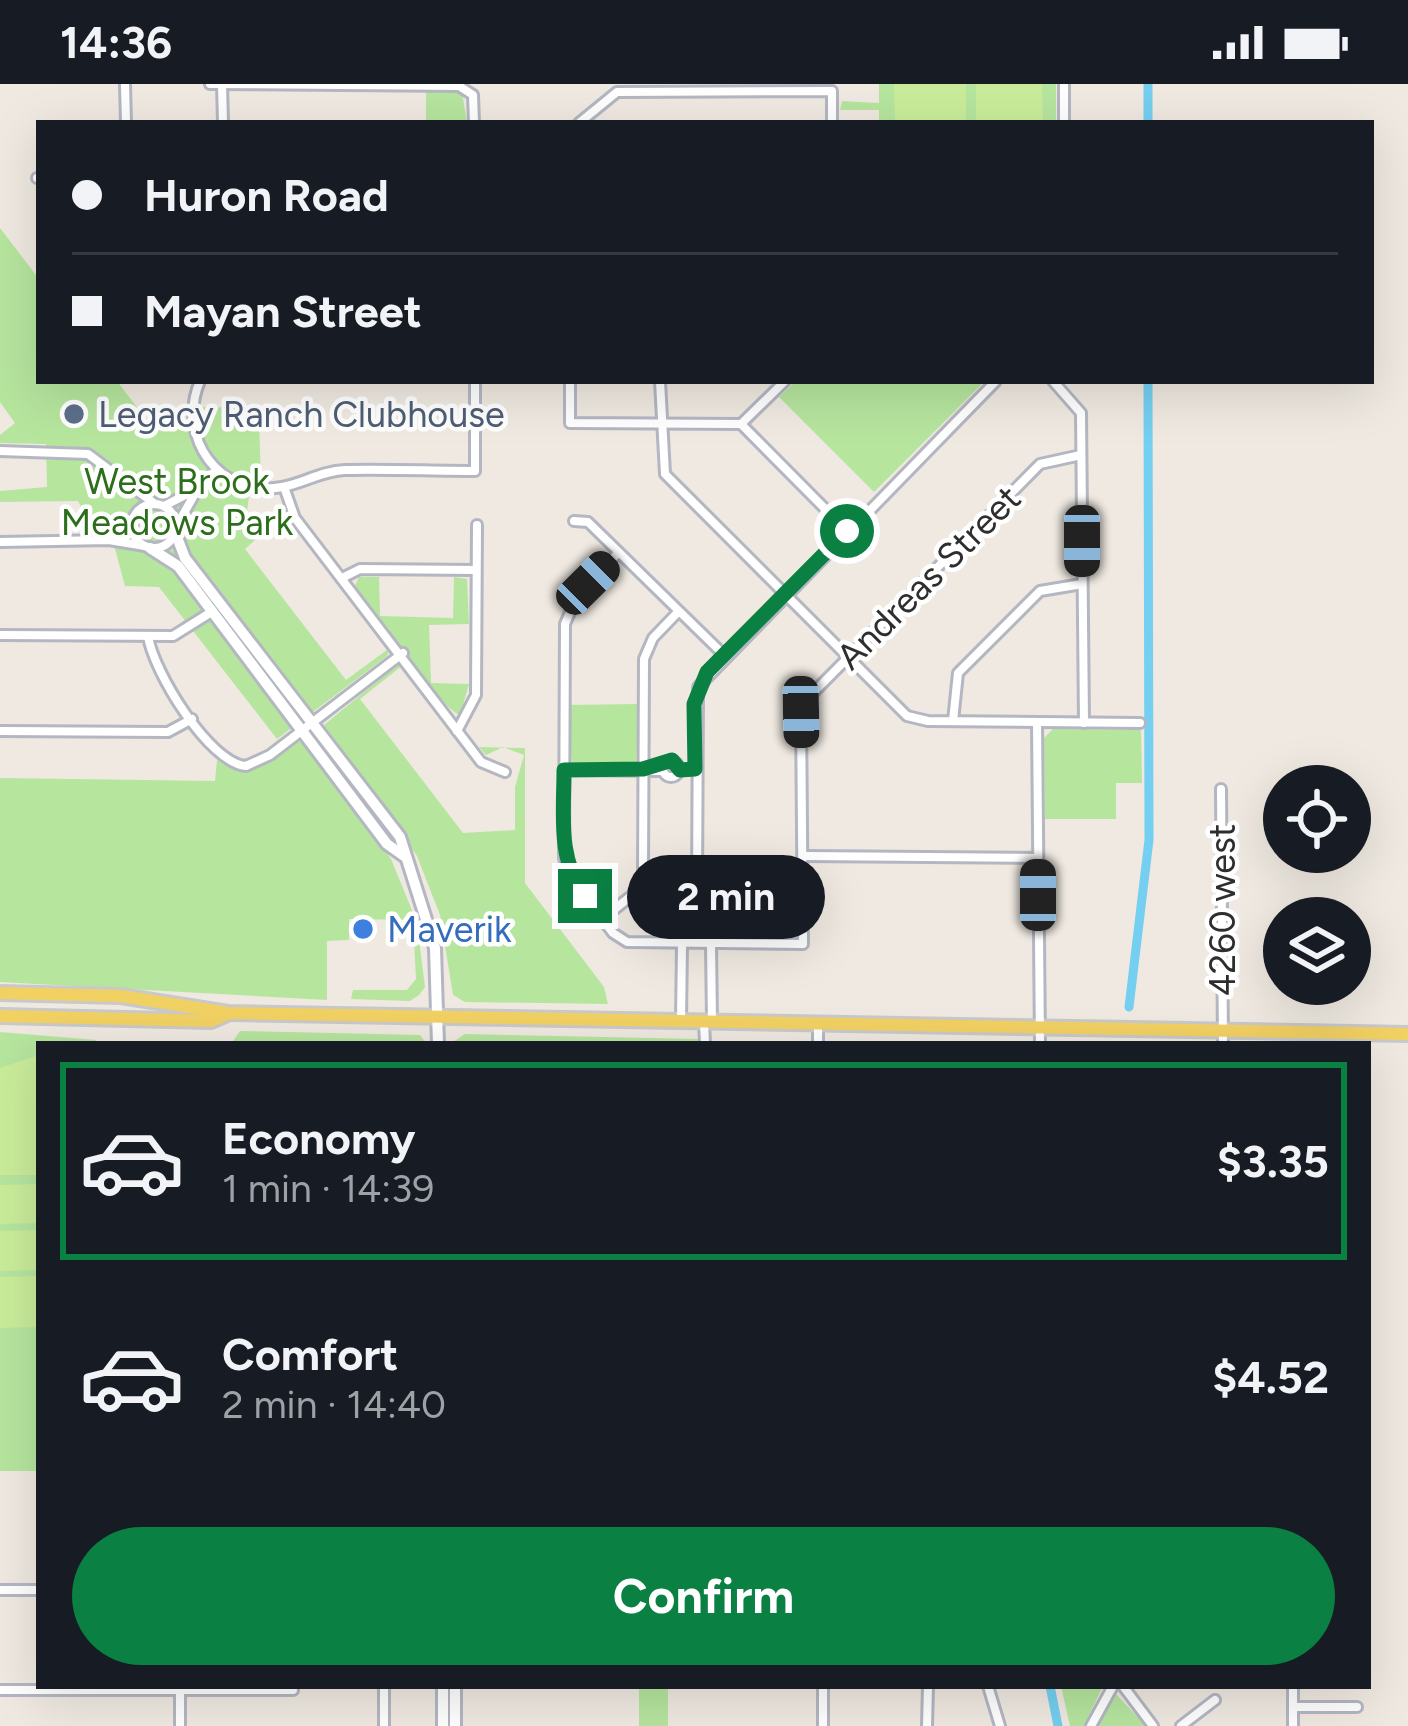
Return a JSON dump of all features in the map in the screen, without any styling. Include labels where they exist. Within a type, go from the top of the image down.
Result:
[{"type":"main road","points":[[0,994],[121,996],[228,1013],[708,1022],[1040,1036],[1408,1034]]},
{"type":"main road","points":[[0,1016],[211,1021],[228,1013]]},
{"type":"street","points":[[125,84],[126,120]]},
{"type":"street","points":[[210,84],[459,86],[472,95],[474,120]]},
{"type":"street","points":[[222,84],[223,120]]},
{"type":"street","points":[[1064,84],[1064,120]]},
{"type":"street","points":[[583,120],[617,92],[708,88],[832,91],[832,120]]},
{"type":"street","points":[[200,384],[194,433],[217,470],[249,487],[284,487],[342,470],[475,471],[475,384]]},
{"type":"street","points":[[570,384],[570,423],[741,424],[847,531]]},
{"type":"street","points":[[660,384],[665,474],[907,716],[953,721],[1140,723]]},
{"type":"street","points":[[741,424],[782,384]]},
{"type":"street","points":[[705,1041],[712,944],[697,896],[698,687],[724,655],[993,384]]},
{"type":"street","points":[[1056,384],[1081,413],[1084,723]]},
{"type":"street","points":[[0,451],[88,454],[103,461],[128,488],[173,515],[185,558],[308,727]]},
{"type":"street","name":"Andreas Street","points":[[712,944],[803,944],[801,712],[848,657],[1040,464],[1081,455]]},
{"type":"street","points":[[147,547],[168,543],[197,490],[217,470]]},
{"type":"street","points":[[284,487],[295,518],[403,653],[457,730],[486,767],[505,772]]},
{"type":"street","points":[[128,488],[132,522],[147,547]]},
{"type":"street","points":[[109,540],[159,505],[197,490]]},
{"type":"street","points":[[574,521],[588,522],[724,655]]},
{"type":"street","points":[[457,730],[476,695],[477,525]]},
{"type":"street","points":[[0,542],[109,540],[147,547],[178,566],[400,837],[435,948],[438,1041]]},
{"type":"street","points":[[619,553],[577,596],[565,624],[568,873],[602,919],[627,942],[712,944]]},
{"type":"street","points":[[341,578],[360,569],[476,570]]},
{"type":"street","points":[[953,721],[958,673],[1040,591],[1082,584]]},
{"type":"street","points":[[0,635],[185,632],[213,611]]},
{"type":"street","points":[[602,919],[641,883],[644,659],[652,638],[678,612]]},
{"type":"street","points":[[148,636],[153,663],[192,719],[236,765],[257,763],[403,653]]},
{"type":"street","points":[[0,731],[168,732],[192,719]]},
{"type":"street","points":[[1037,722],[1040,1036]]},
{"type":"street","points":[[564,770],[663,769],[672,777],[680,770],[695,769]]},
{"type":"street","name":"4260 west","points":[[1222,789],[1222,1038]]},
{"type":"street","points":[[804,856],[1038,857]]},
{"type":"street","points":[[681,1022],[682,945],[697,896]]},
{"type":"street","points":[[818,1026],[818,1041]]},
{"type":"street","points":[[0,1590],[36,1590]]},
{"type":"street","points":[[0,1690],[43,1689]]},
{"type":"street","points":[[180,1689],[180,1726]]},
{"type":"street","points":[[236,1689],[293,1690]]},
{"type":"street","points":[[384,1689],[384,1726]]},
{"type":"street","points":[[443,1689],[443,1726]]},
{"type":"street","points":[[455,1689],[455,1726]]},
{"type":"street","points":[[823,1689],[823,1726]]},
{"type":"street","points":[[927,1726],[928,1689]]},
{"type":"street","points":[[989,1689],[1000,1726]]},
{"type":"street","points":[[1091,1726],[1111,1689]]},
{"type":"street","points":[[1125,1689],[1153,1726]]},
{"type":"street","points":[[1293,1689],[1293,1726]]},
{"type":"street","points":[[1181,1726],[1215,1700]]},
{"type":"street","points":[[1293,1707],[1357,1708]]},
{"type":"green space","points":[[879,84],[1056,84],[1056,120],[879,120],[879,110],[840,110],[842,101],[879,103]]},
{"type":"green space","points":[[894,84],[966,84],[966,120],[895,120]]},
{"type":"green space","points":[[976,84],[1042,84],[1043,120],[976,120]]},
{"type":"green space","points":[[426,90],[462,92],[467,120],[426,120]]},
{"type":"green space","name":"West Brook Meadows Park","points":[[0,228],[36,275],[36,384],[119,384],[155,431],[186,426],[199,407],[249,408],[259,420],[261,481],[251,480],[246,520],[257,538],[245,549],[346,680],[391,647],[387,656],[277,739],[159,587],[125,586],[111,534],[84,535],[84,512],[78,501],[0,502],[0,491],[47,487],[46,444],[0,443],[0,435],[15,423],[0,402]]},
{"type":"green space","points":[[793,384],[982,384],[874,492],[779,397]]},
{"type":"green space","points":[[359,577],[379,577],[380,616],[453,618],[454,577],[467,579],[469,624],[429,625],[431,683],[469,684],[460,715],[423,678],[355,586]]},
{"type":"green space","points":[[397,665],[403,665],[360,699],[463,833],[515,830],[515,787],[524,755],[504,748],[525,748],[525,883],[604,987],[608,1004],[465,1002],[453,995],[440,915],[417,856],[324,725]]},
{"type":"green space","points":[[639,704],[636,766],[572,765],[568,705]]},
{"type":"green space","points":[[1053,729],[1141,730],[1142,783],[1116,783],[1116,819],[1045,819],[1044,738]]},
{"type":"green space","points":[[298,741],[306,743],[391,859],[416,920],[349,919],[349,940],[327,941],[327,1000],[0,982],[0,778],[215,781],[217,760],[249,770]]},
{"type":"green space","points":[[479,747],[502,747],[486,755]]},
{"type":"green space","points":[[414,939],[419,940],[425,987],[419,995],[410,1001],[351,999],[353,990],[407,990],[416,979]]},
{"type":"green space","points":[[240,1031],[420,1035],[425,1041],[233,1041]]},
{"type":"green space","points":[[0,1032],[96,1040],[36,1041],[36,1471],[0,1471]]},
{"type":"green space","points":[[465,1034],[698,1039],[698,1041],[454,1041]]},
{"type":"green space","points":[[36,1056],[36,1175],[0,1175],[0,1068]]},
{"type":"green space","points":[[36,1184],[36,1223],[0,1224],[0,1185]]},
{"type":"green space","points":[[36,1230],[36,1270],[0,1271],[0,1231]]},
{"type":"green space","points":[[36,1276],[36,1327],[0,1328],[0,1277]]},
{"type":"green space","points":[[639,1689],[668,1689],[668,1726],[639,1726]]},
{"type":"green space","points":[[1062,1689],[1102,1689],[1084,1726],[1070,1726]]},
{"type":"green space","points":[[1116,1694],[1146,1726],[1095,1726],[1109,1697]]},
{"type":"waterway","points":[[1148,84],[1148,120]]},
{"type":"waterway","points":[[1129,1007],[1149,840],[1148,384]]},
{"type":"waterway","points":[[1051,1689],[1058,1726]]},
{"type":"place","name":"Legacy Ranch Clubhouse","points":[[74,414]]},
{"type":"place","name":"Maverik","points":[[363,929]]},
{"type":"route","points":[[585,896],[568,873],[565,858],[564,770],[643,769],[672,760],[680,770],[695,769],[694,704],[707,672],[847,531]]}]
